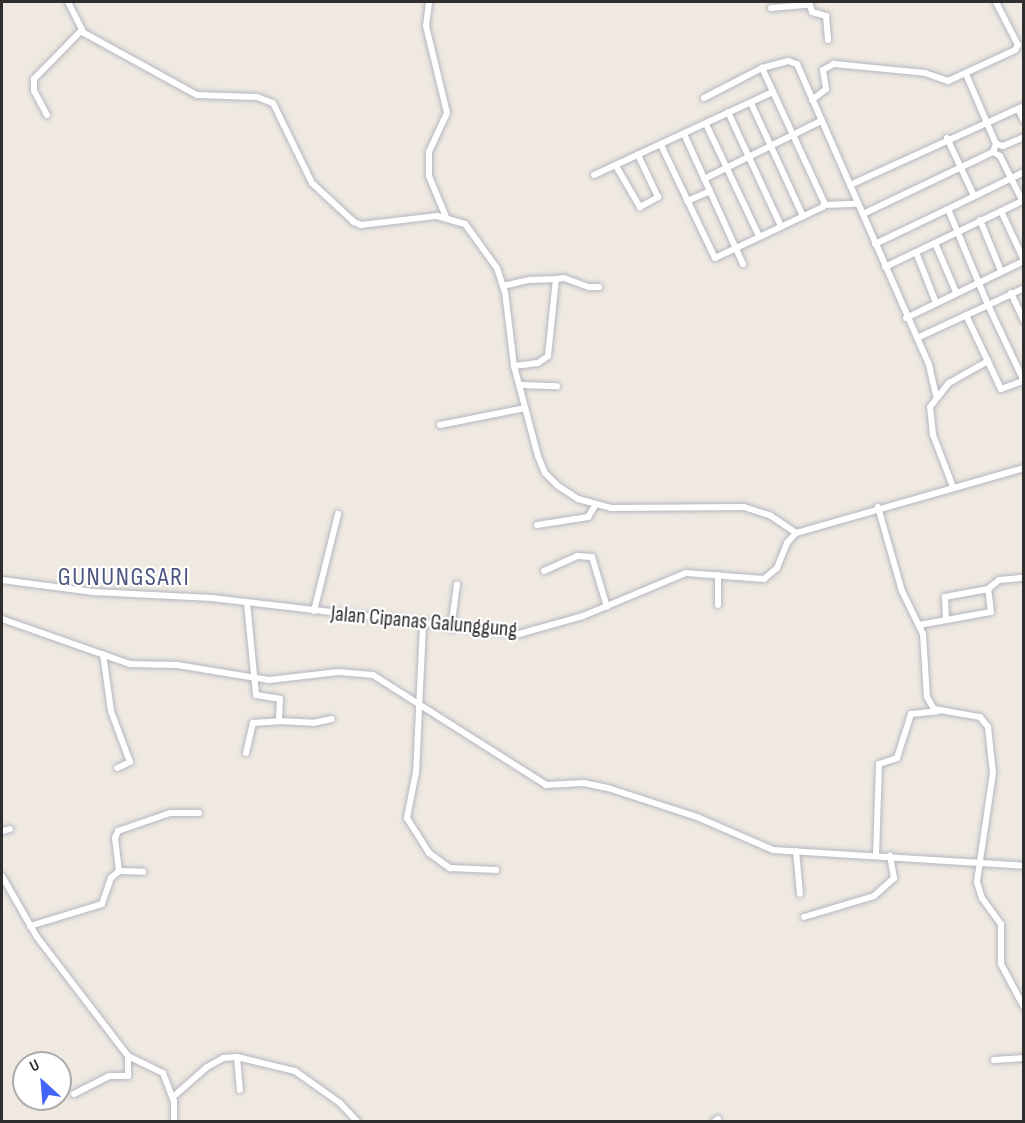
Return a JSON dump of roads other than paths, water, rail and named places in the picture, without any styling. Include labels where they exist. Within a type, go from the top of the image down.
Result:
[{"type":"street","points":[[68,2],[81,31],[203,98],[257,97],[273,103],[312,183],[358,224],[446,217],[465,224],[490,254],[503,286],[514,366],[545,473],[578,499],[596,504],[654,510],[744,507],[771,516],[796,533],[878,507],[1023,468]]},
{"type":"street","points":[[429,2],[426,26],[447,113],[429,152],[429,176],[446,217]]},
{"type":"street","points":[[812,100],[826,90],[823,70],[834,64],[925,73],[948,81],[1018,48],[996,2]]},
{"type":"street","points":[[771,8],[808,3],[812,12],[826,16],[828,40]]},
{"type":"street","points":[[47,115],[34,91],[34,79],[81,31]]},
{"type":"street","points":[[704,98],[762,68],[793,62],[863,214],[916,338],[936,395]]},
{"type":"street","points":[[762,68],[824,206]]},
{"type":"street","points":[[885,267],[1023,201],[1000,156],[1000,145],[966,74]]},
{"type":"street","points":[[594,175],[773,92]]},
{"type":"street","points":[[751,103],[803,216]]},
{"type":"street","points":[[850,185],[947,138],[1020,107],[1023,122]]},
{"type":"street","points":[[728,112],[781,226]]},
{"type":"street","points":[[704,179],[820,121]]},
{"type":"street","points":[[706,124],[759,236]]},
{"type":"street","points":[[684,134],[743,264]]},
{"type":"street","points":[[863,214],[961,169],[993,152],[1000,145],[1023,137]]},
{"type":"street","points":[[947,138],[974,196]]},
{"type":"street","points":[[661,145],[713,257],[824,206],[858,204]]},
{"type":"street","points":[[993,152],[1000,156]]},
{"type":"street","points":[[616,166],[640,207],[658,197],[638,155]]},
{"type":"street","points":[[875,244],[1023,172]]},
{"type":"street","points":[[687,201],[710,191]]},
{"type":"street","points":[[948,209],[1023,381],[1001,389],[966,315]]},
{"type":"street","points":[[906,318],[1023,261],[1001,211]]},
{"type":"street","points":[[980,220],[1001,272]]},
{"type":"street","points":[[935,243],[957,292]]},
{"type":"street","points":[[916,252],[936,303]]},
{"type":"street","points":[[503,286],[541,278],[564,278],[589,287],[599,287]]},
{"type":"street","points":[[514,366],[538,363],[548,356],[556,279]]},
{"type":"street","points":[[916,338],[1023,288]]},
{"type":"street","points":[[1011,293],[1023,321]]},
{"type":"street","points":[[954,488],[928,415],[936,395],[962,373],[988,361]]},
{"type":"street","points":[[520,385],[558,386]]},
{"type":"street","points":[[440,425],[525,408]]},
{"type":"street","points":[[537,525],[588,518],[596,504]]},
{"type":"street","points":[[878,507],[902,591],[920,625],[927,697],[934,709],[980,717],[988,727],[993,773],[977,864],[978,890],[1001,924],[1001,964],[1023,1007]]},
{"type":"street","points":[[314,611],[338,514]]},
{"type":"street","name":"Jalan Cipanas Galunggung","points":[[2,580],[93,592],[247,603],[451,629],[519,634],[686,573],[764,579],[777,568],[787,543],[796,533]]},
{"type":"street","points":[[544,571],[578,555],[592,557],[606,604]]},
{"type":"street","points":[[718,574],[718,605]]},
{"type":"street","points":[[946,619],[945,597],[988,589],[996,581],[1023,578]]},
{"type":"street","points":[[451,629],[457,584]]},
{"type":"street","points":[[920,625],[991,612],[988,589]]},
{"type":"street","points":[[247,603],[257,698],[280,699],[279,722]]},
{"type":"street","points":[[2,620],[130,664],[177,665],[283,681],[360,672],[373,675],[418,706],[505,756],[546,785],[584,783],[608,788],[697,817],[773,850],[890,855],[1023,866]]},
{"type":"street","points":[[423,625],[416,772],[406,810],[408,822],[429,854],[450,868],[496,870]]},
{"type":"street","points":[[103,654],[111,711],[130,762],[117,768]]},
{"type":"street","points":[[876,855],[880,762],[897,758],[912,714],[945,711]]},
{"type":"street","points":[[246,753],[254,723],[313,723],[332,719]]},
{"type":"street","points":[[119,871],[115,838],[118,831],[170,813],[199,813]]},
{"type":"street","points":[[2,831],[10,828]]},
{"type":"street","points":[[796,851],[800,894]]},
{"type":"street","points":[[804,917],[874,896],[894,878],[890,855]]},
{"type":"street","points":[[30,926],[102,904],[111,878],[119,871],[143,872]]},
{"type":"street","points":[[2,876],[30,926],[128,1056],[163,1074],[173,1097],[174,1122]]},
{"type":"street","points":[[74,1094],[109,1076],[128,1076],[128,1056]]},
{"type":"street","points":[[173,1097],[217,1060],[237,1057],[295,1071],[340,1103],[358,1122]]},
{"type":"street","points":[[237,1057],[240,1090]]},
{"type":"street","points":[[994,1060],[1023,1058]]},
{"type":"district","name":"GUNUNGSARI","points":[[124,578]]}]
